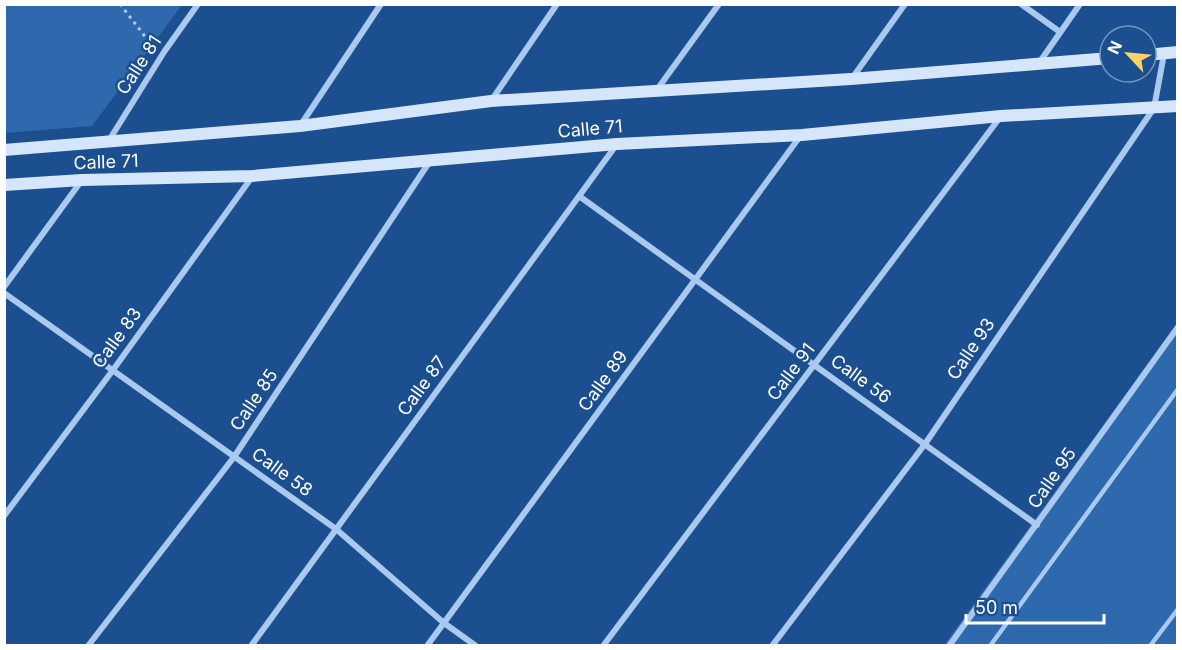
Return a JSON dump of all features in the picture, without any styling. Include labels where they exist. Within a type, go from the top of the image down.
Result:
[{"type":"main road","points":[[1158,54],[1178,52]]},
{"type":"main road","name":"Calle 71","points":[[4,150],[300,126],[491,101],[851,79],[1098,59]]},
{"type":"main road","name":"Calle 71","points":[[4,185],[82,180],[252,176],[617,144],[802,135],[1001,116],[1178,106]]},
{"type":"street","name":"Calle 81","points":[[108,142],[164,52],[198,4]]},
{"type":"street","points":[[300,126],[381,4]]},
{"type":"street","points":[[491,101],[557,4]]},
{"type":"street","points":[[656,92],[719,4]]},
{"type":"street","points":[[851,79],[905,4]]},
{"type":"street","points":[[1021,4],[1060,32]]},
{"type":"street","points":[[1037,64],[1080,4]]},
{"type":"street","name":"Calle 93","points":[[772,645],[925,444],[1154,108],[1164,54]]},
{"type":"street","name":"Calle 91","points":[[603,645],[1001,116]]},
{"type":"street","name":"Calle 89","points":[[428,645],[802,135]]},
{"type":"street","name":"Calle 87","points":[[251,645],[617,144]]},
{"type":"street","name":"Calle 85","points":[[88,645],[234,457],[430,161]]},
{"type":"street","name":"Calle 83","points":[[4,516],[113,370],[252,176]]},
{"type":"street","points":[[4,287],[82,180]]},
{"type":"street","name":"Calle 56","points":[[579,196],[1037,525]]},
{"type":"street","name":"Calle 58","points":[[4,292],[336,530],[444,623],[476,645]]},
{"type":"street","name":"Calle 95","points":[[949,645],[1178,327]]},
{"type":"lane","points":[[990,645],[1178,389]]},
{"type":"lane","points":[[1150,645],[1178,609]]},
{"type":"path","points":[[120,4],[150,43]]},
{"type":"shaded area","points":[[5,4],[182,5],[92,126],[5,133]]},
{"type":"shaded area","points":[[1177,323],[1177,645],[944,645]]}]
